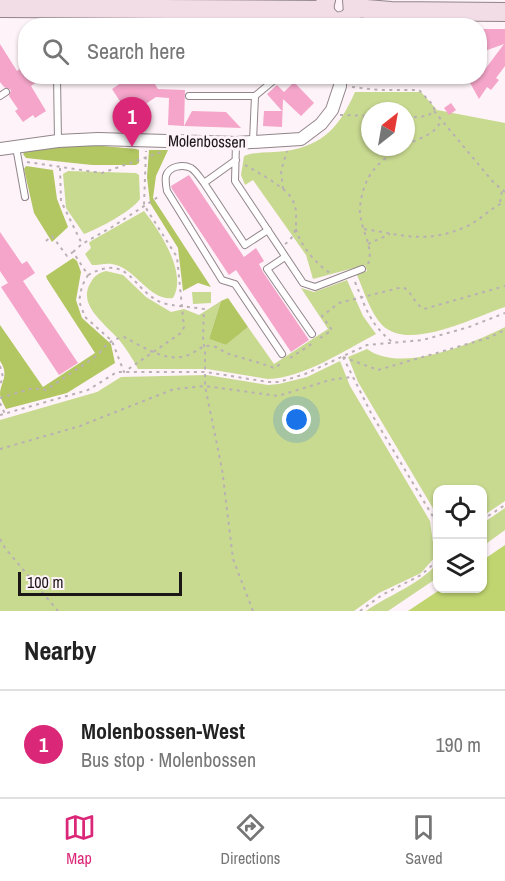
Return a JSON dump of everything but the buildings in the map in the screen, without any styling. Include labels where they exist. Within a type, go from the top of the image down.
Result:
[{"type":"street","points":[[0,8],[84,4],[325,5]]},
{"type":"street","points":[[347,18],[350,16],[353,4],[392,11],[505,12]]},
{"type":"street","name":"Molenbossen","points":[[0,149],[58,141],[98,139],[236,143],[301,139],[321,124],[332,110],[339,84]]},
{"type":"lane","points":[[57,84],[58,141]]},
{"type":"lane","points":[[189,96],[255,96],[269,84]]},
{"type":"lane","points":[[253,142],[255,96]]},
{"type":"lane","points":[[236,143],[235,181],[303,283],[315,287],[362,269]]},
{"type":"lane","points":[[15,146],[25,197]]},
{"type":"lane","points":[[204,183],[236,160]]},
{"type":"lane","points":[[268,230],[245,245],[194,170],[179,166],[167,173],[165,179],[167,191],[222,280],[235,284],[282,354]]},
{"type":"lane","points":[[285,257],[267,269],[312,334]]},
{"type":"path","points":[[353,84],[379,90],[420,90],[434,106],[441,120],[494,183],[504,191],[500,203]]},
{"type":"path","points":[[332,110],[341,116],[361,116]]},
{"type":"path","points":[[415,117],[429,115],[434,110]]},
{"type":"path","points":[[415,141],[433,132],[441,120]]},
{"type":"path","points":[[124,372],[181,333],[184,327],[177,257],[144,205],[147,139]]},
{"type":"path","points":[[283,190],[280,171],[290,140]]},
{"type":"path","points":[[362,269],[369,263],[368,244],[360,217],[364,186],[371,170],[388,156]]},
{"type":"path","points":[[60,168],[61,201],[82,244]]},
{"type":"path","points":[[46,241],[52,236],[67,256],[82,244],[167,191]]},
{"type":"path","points":[[364,229],[409,238],[434,237],[465,227],[500,203],[505,202]]},
{"type":"path","points":[[296,229],[298,238],[322,268],[338,279]]},
{"type":"path","points":[[368,244],[393,233]]},
{"type":"path","points":[[73,252],[88,275]]},
{"type":"path","points":[[124,372],[112,341],[85,317],[80,301],[82,286],[88,275],[100,268],[114,268],[128,273],[147,294],[163,303],[204,309],[202,338],[206,372],[205,386],[222,469],[233,559],[253,611]]},
{"type":"path","points":[[352,273],[369,318],[380,332],[393,342]]},
{"type":"path","points":[[5,414],[0,400],[33,388],[46,390],[98,355],[112,341],[124,338],[153,352],[176,358],[190,354],[204,346],[213,346],[229,354],[274,368],[332,330],[322,316],[339,303],[404,287],[409,290],[418,306],[424,309],[504,287]]},
{"type":"path","points":[[0,416],[88,390],[117,372],[206,372],[279,382],[305,374],[367,345],[423,340],[469,327],[505,313]]},
{"type":"path","points":[[343,357],[378,370],[488,338],[505,330]]},
{"type":"path","points":[[343,357],[351,377],[433,516]]},
{"type":"path","points":[[0,366],[3,377],[0,385]]},
{"type":"path","points":[[0,449],[80,426],[174,389],[205,386],[278,396],[330,380],[351,377]]},
{"type":"path","points":[[487,517],[505,505]]},
{"type":"path","points":[[0,539],[58,611]]},
{"type":"path","points":[[360,611],[382,595],[421,575],[433,564]]},
{"type":"shaded area","points":[[355,92],[421,92],[437,110],[505,123],[505,307],[442,330],[408,335],[394,332],[382,325],[374,314],[357,275],[367,271],[365,265],[313,279],[306,255],[253,180],[245,185],[241,175],[244,156],[286,151],[311,144],[329,132],[343,115]]},
{"type":"shaded area","points":[[92,145],[139,150],[139,163],[136,165],[92,165],[26,158],[23,154],[26,150]]},
{"type":"shaded area","points":[[149,150],[168,150],[156,176],[153,198],[211,287],[198,283],[183,291],[178,248],[150,203],[147,177]]},
{"type":"shaded area","points":[[26,166],[53,170],[57,199],[68,227],[52,242],[34,213],[24,169]]},
{"type":"shaded area","points":[[68,171],[136,173],[139,175],[140,199],[106,224],[84,234],[66,208],[63,174]]},
{"type":"shaded area","points":[[144,211],[164,240],[174,264],[177,288],[173,298],[157,295],[124,268],[107,264],[92,265],[85,254],[91,248],[89,243],[91,241]]},
{"type":"shaded area","points":[[73,258],[77,261],[81,272],[76,300],[82,318],[111,344],[115,363],[67,393],[6,409],[0,395],[4,371],[0,361],[0,325],[43,387],[95,353],[46,276]]},
{"type":"shaded area","points":[[106,271],[123,275],[146,297],[171,312],[184,309],[199,315],[221,301],[209,339],[226,345],[248,327],[274,364],[328,329],[301,288],[314,292],[347,280],[363,316],[376,334],[310,369],[282,377],[268,379],[207,369],[138,369],[120,341],[95,314],[87,299],[87,290],[93,280],[97,275]]},
{"type":"shaded area","points":[[192,292],[211,292],[211,303],[193,304]]},
{"type":"shaded area","points":[[228,298],[248,327],[226,345],[209,339],[221,301]]},
{"type":"shaded area","points":[[505,327],[505,501],[487,513],[487,485],[433,485],[433,508],[358,382],[348,357],[367,349],[381,356],[417,358],[474,341]]},
{"type":"shaded area","points":[[340,361],[350,386],[430,521],[433,559],[421,573],[379,593],[354,611],[0,611],[0,420],[97,392],[121,377],[207,375],[268,385],[307,377]]},
{"type":"shaded area","points":[[505,508],[505,530],[487,543],[487,539],[487,520]]},
{"type":"shaded area","points":[[505,545],[505,611],[408,611],[435,593],[487,593],[487,557]]},
{"type":"shaded area","points":[[433,568],[433,581],[388,611],[366,611],[412,584]]},
{"type":"place","name":"Molenbossen-West","points":[[132,147]]}]
